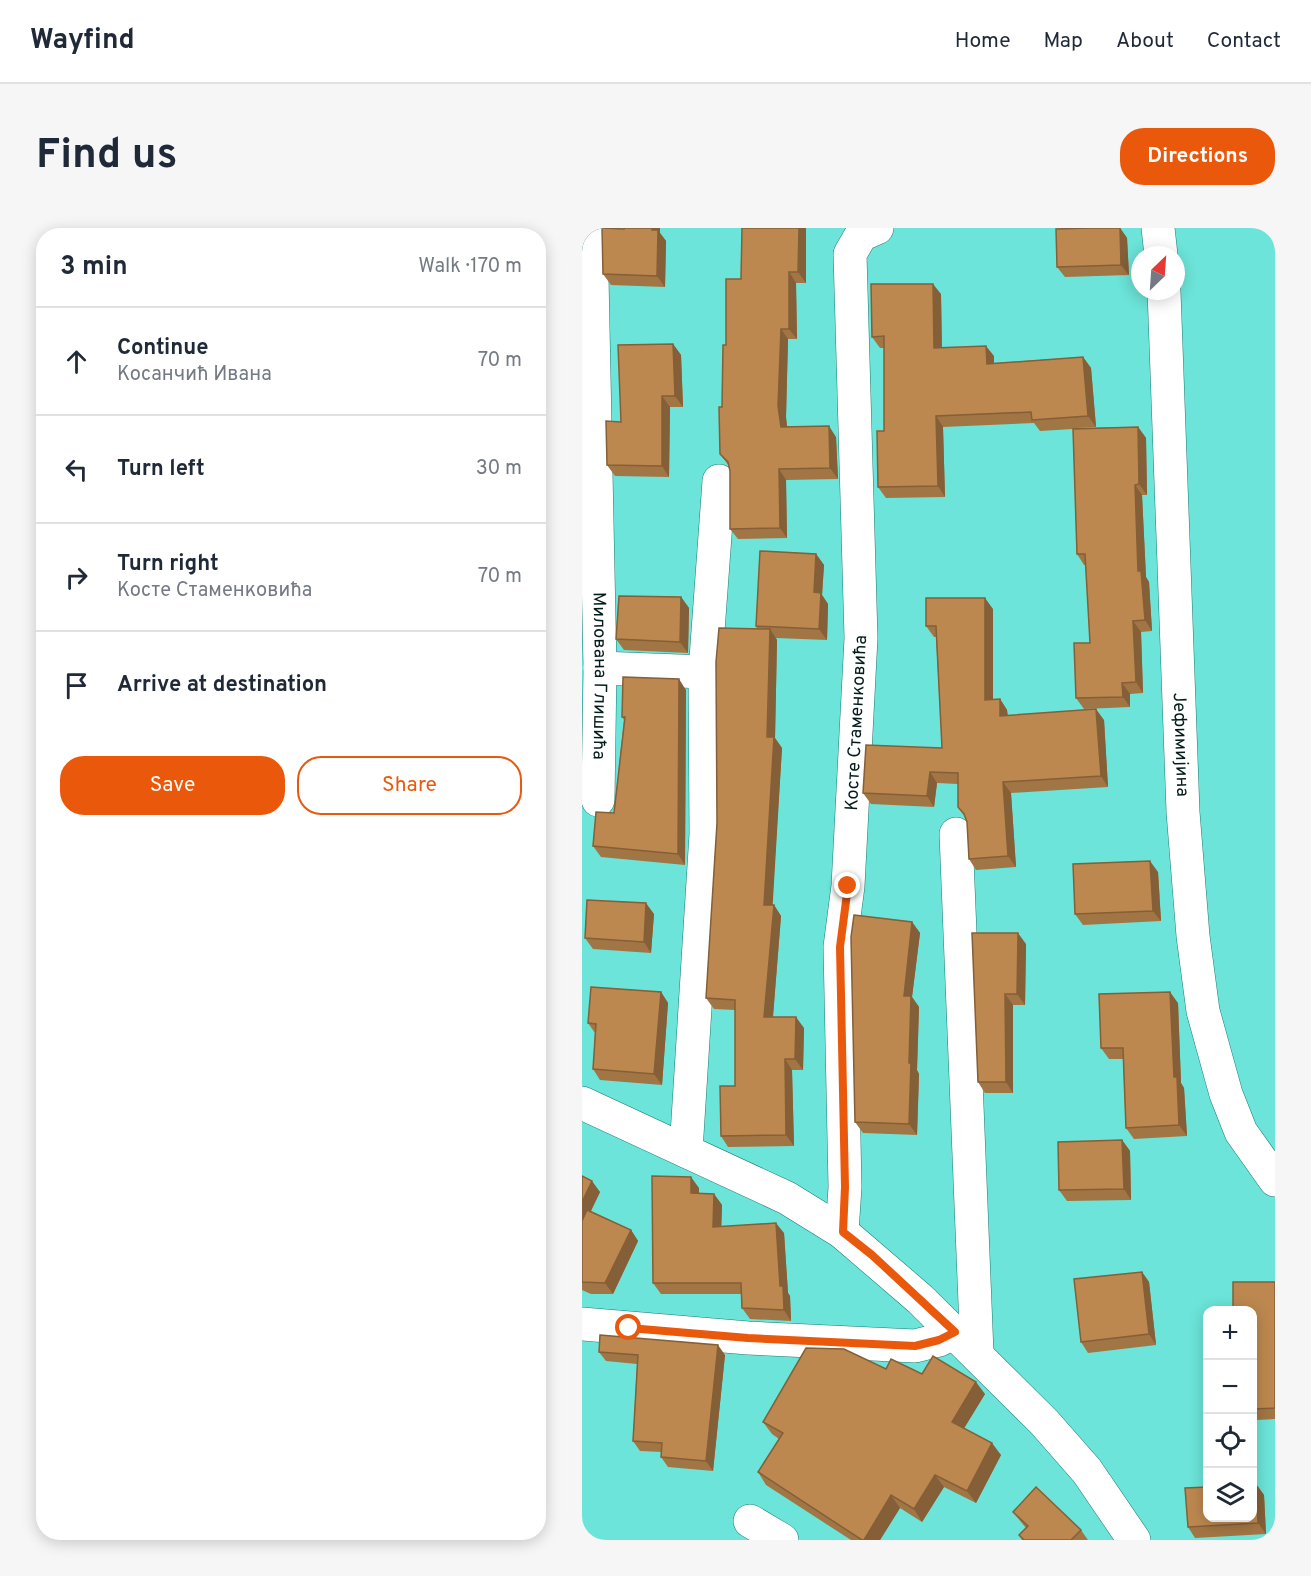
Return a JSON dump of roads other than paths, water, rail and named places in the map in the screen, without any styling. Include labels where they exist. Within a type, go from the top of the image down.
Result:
[{"type":"street","name":"Милована Глишића","points":[[591,228],[600,668],[598,800]]},
{"type":"street","points":[[1158,228],[1160,246]]},
{"type":"street","name":"Косте Стаменковића","points":[[843,1232],[845,1187],[840,947],[848,886],[861,638],[850,254],[860,230]]},
{"type":"street","name":"Јефимијина","points":[[1164,300],[1183,812],[1194,946],[1203,1011],[1226,1094],[1241,1132],[1275,1180]]},
{"type":"street","points":[[686,1151],[706,834],[705,672],[719,481]]},
{"type":"street","points":[[600,668],[705,672]]},
{"type":"street","points":[[956,834],[966,1342]]},
{"type":"street","points":[[582,1103],[787,1198],[843,1232],[872,1255],[966,1342],[1069,1449],[1129,1538]]},
{"type":"street","points":[[582,1324],[748,1338],[915,1346],[939,1340],[966,1342]]},
{"type":"street","points":[[750,1521],[782,1540]]}]
